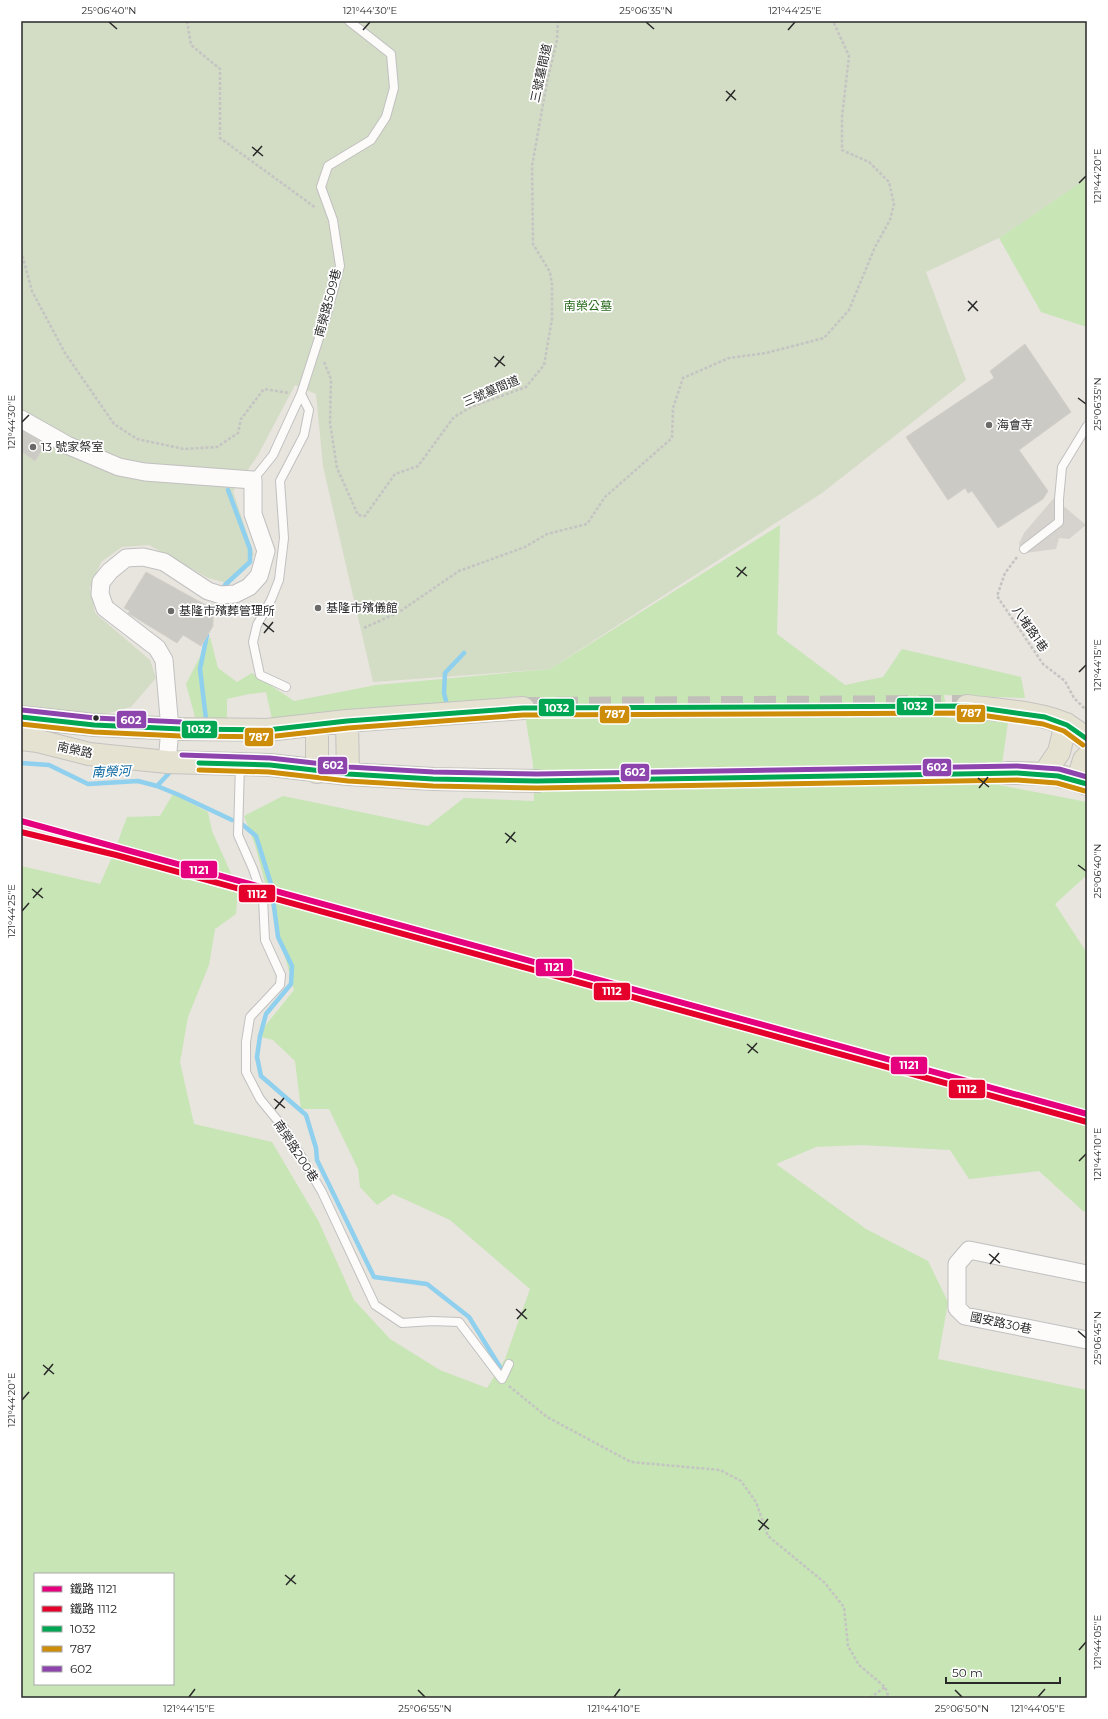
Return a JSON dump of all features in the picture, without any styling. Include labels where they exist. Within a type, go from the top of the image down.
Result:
[{"type":"main road","points":[[967,706],[1022,713],[1066,724],[1087,739]]},
{"type":"main road","points":[[21,717],[94,725],[170,729],[267,730],[347,721],[523,708]]},
{"type":"main road","points":[[347,721],[348,774]]},
{"type":"main road","points":[[1044,774],[1059,752],[1066,724]]},
{"type":"main road","points":[[317,725],[317,772]]},
{"type":"main road","name":"南榮路","points":[[21,739],[38,741],[89,754],[167,762],[240,764],[348,774],[537,781]]},
{"type":"main road","points":[[1007,773],[1044,774],[1082,782],[1084,760],[1087,757]]},
{"type":"street","points":[[21,419],[68,445],[118,467],[145,472],[253,480],[253,514],[266,551],[258,576],[249,587],[234,594],[221,595],[208,591],[164,562],[143,557],[126,558],[110,571],[101,582],[100,594],[105,608],[157,648],[164,660],[170,729],[167,762]]},
{"type":"street","name":"國安路30巷","points":[[1087,1274],[969,1250],[957,1264],[957,1308],[966,1316],[1087,1340]]},
{"type":"lane","name":"南榮路509巷","points":[[253,480],[273,455],[301,394],[328,310],[340,266],[333,220],[321,187],[328,166],[371,140],[386,116],[394,88],[391,54],[349,21]]},
{"type":"lane","points":[[286,687],[260,675],[253,642],[257,625],[280,580],[284,538],[280,481],[304,436],[309,410],[301,394]]},
{"type":"lane","points":[[1024,549],[1059,522],[1059,499],[1062,467],[1087,426]]},
{"type":"lane","name":"南榮路200巷","points":[[240,764],[238,835],[253,869],[263,898],[265,940],[281,975],[280,985],[250,1017],[246,1042],[246,1072],[260,1099],[287,1132],[322,1192],[375,1305],[402,1323],[432,1321],[459,1322],[500,1376]]},
{"type":"lane","points":[[500,1376],[509,1364]]},
{"type":"path","points":[[187,21],[191,45],[220,69],[220,138],[333,220]]},
{"type":"path","name":"三號墓間道","points":[[316,345],[331,379],[330,423],[337,468],[358,515],[365,516],[395,474],[418,466],[454,417],[471,407],[526,387],[544,365],[552,319],[552,285],[550,272],[533,244],[532,166],[546,82],[557,40],[558,21]]},
{"type":"path","points":[[364,628],[399,612],[459,572],[525,548],[547,534],[587,524],[605,497],[672,438],[673,408],[683,378],[729,358],[766,353],[824,338],[849,310],[875,247],[890,220],[894,204],[888,182],[869,162],[842,150],[842,118],[849,56],[833,21]]},
{"type":"path","points":[[21,251],[32,291],[65,353],[114,424],[137,439],[184,449],[217,447],[238,433],[241,419],[264,389],[301,394]]},
{"type":"path","name":"八堵路1巷","points":[[1024,549],[1005,573],[997,596],[1043,664],[1065,681],[1074,698],[1087,710]]},
{"type":"path","points":[[500,1376],[508,1386],[547,1417],[630,1462],[720,1470],[741,1481],[756,1502],[768,1536],[824,1582],[844,1607],[848,1646],[859,1665],[885,1687],[889,1698]]},
{"type":"path","points":[[870,1698],[885,1687]]},
{"type":"green space","name":"南榮公墓","points":[[21,21],[1087,21],[1087,178],[999,238],[926,272],[966,380],[822,493],[550,669],[373,682],[323,466],[316,394],[295,385],[258,455],[233,491],[254,555],[227,583],[208,578],[149,545],[122,547],[101,562],[90,588],[95,613],[150,660],[156,678],[131,707],[105,714],[21,710]]},
{"type":"green space","points":[[1087,178],[1087,327],[1041,312],[999,238]]},
{"type":"green space","points":[[780,525],[777,634],[845,685],[883,677],[902,649],[1021,677],[1025,698],[944,695],[948,718],[1008,722],[999,785],[1087,802],[1087,875],[1055,904],[1087,953],[1087,1212],[1083,1211],[1039,1171],[969,1179],[950,1150],[861,1145],[816,1147],[776,1164],[866,1229],[928,1261],[948,1302],[938,1359],[1087,1390],[1087,1698],[21,1698],[21,866],[100,884],[113,855],[127,817],[160,816],[173,794],[208,812],[212,831],[238,889],[236,914],[215,929],[209,965],[188,1017],[180,1062],[194,1124],[272,1142],[318,1220],[354,1300],[390,1339],[440,1370],[487,1388],[505,1359],[530,1289],[450,1220],[393,1194],[377,1205],[360,1187],[358,1169],[329,1109],[301,1109],[295,1061],[273,1040],[257,1036],[294,990],[255,845],[244,816],[283,796],[428,826],[464,798],[534,801],[533,764],[522,696],[272,719],[266,692],[227,699],[227,720],[195,717],[186,684],[210,637],[218,668],[237,682],[252,673],[294,701],[376,685],[550,669]]},
{"type":"shaded area","points":[[1054,498],[1086,525],[1069,539],[1059,538],[1056,549],[1025,553],[1019,544],[1024,533]]},
{"type":"building","name":"海會寺","points":[[1025,344],[1071,412],[1019,450],[1048,491],[1043,499],[998,528],[972,491],[968,493],[965,488],[948,500],[906,437],[994,378],[990,371]]},
{"type":"building","name":"13 號家祭室","points":[[21,430],[45,444],[35,461],[21,451]]},
{"type":"building","name":"基隆市殯葬管理所","points":[[146,572],[213,609],[213,626],[201,646],[183,635],[177,643],[128,613],[130,611],[124,608]]},
{"type":"waterway","name":"南榮河","points":[[225,585],[250,562],[250,549],[228,490]]},
{"type":"waterway","name":"南榮河","points":[[206,719],[200,669],[207,635]]},
{"type":"waterway","points":[[447,705],[444,693],[445,673],[464,653]]},
{"type":"waterway","name":"南榮河","points":[[21,763],[49,765],[88,784],[138,781],[157,786],[173,769]]},
{"type":"waterway","points":[[157,786],[232,820]]},
{"type":"waterway","points":[[243,825],[256,836],[271,884],[278,937],[292,966],[291,984],[266,1014],[260,1036],[257,1057],[261,1076],[306,1115],[316,1148],[317,1160],[374,1277],[427,1284],[469,1317],[500,1367]]},
{"type":"tunnel","points":[[523,708],[967,706]]},
{"type":"tunnel","points":[[537,781],[1007,773]]},
{"type":"rail line","name":"1121","points":[[21,821],[1087,1114]]},
{"type":"rail line","name":"1112","points":[[21,832],[116,855],[1087,1122]]},
{"type":"transit line","name":"1032","points":[[21,717],[94,725],[181,729],[267,730],[347,721],[523,708],[967,706],[1045,717],[1067,725],[1087,739]]},
{"type":"transit line","name":"602","points":[[22,710],[95,718],[181,722]]},
{"type":"transit line","name":"787","points":[[21,724],[94,732],[181,736],[267,737],[348,728],[523,715],[967,713],[1043,724],[1064,731],[1083,745]]},
{"type":"transit line","name":"602","points":[[182,755],[270,758],[349,767],[433,772],[537,774],[1017,766],[1059,769],[1087,777]]},
{"type":"transit line","name":"1032","points":[[199,763],[270,765],[348,774],[433,779],[537,781],[1017,773],[1058,776],[1087,784]]},
{"type":"transit line","name":"787","points":[[199,770],[269,772],[348,781],[433,786],[537,788],[1017,780],[1057,783],[1085,791]]},
{"type":"place","name":"海會寺","points":[[989,425]]},
{"type":"place","name":"13 號家祭室","points":[[33,447]]},
{"type":"place","name":"基隆市殯儀館","points":[[318,608]]},
{"type":"place","name":"基隆市殯葬管理所","points":[[171,611]]}]
